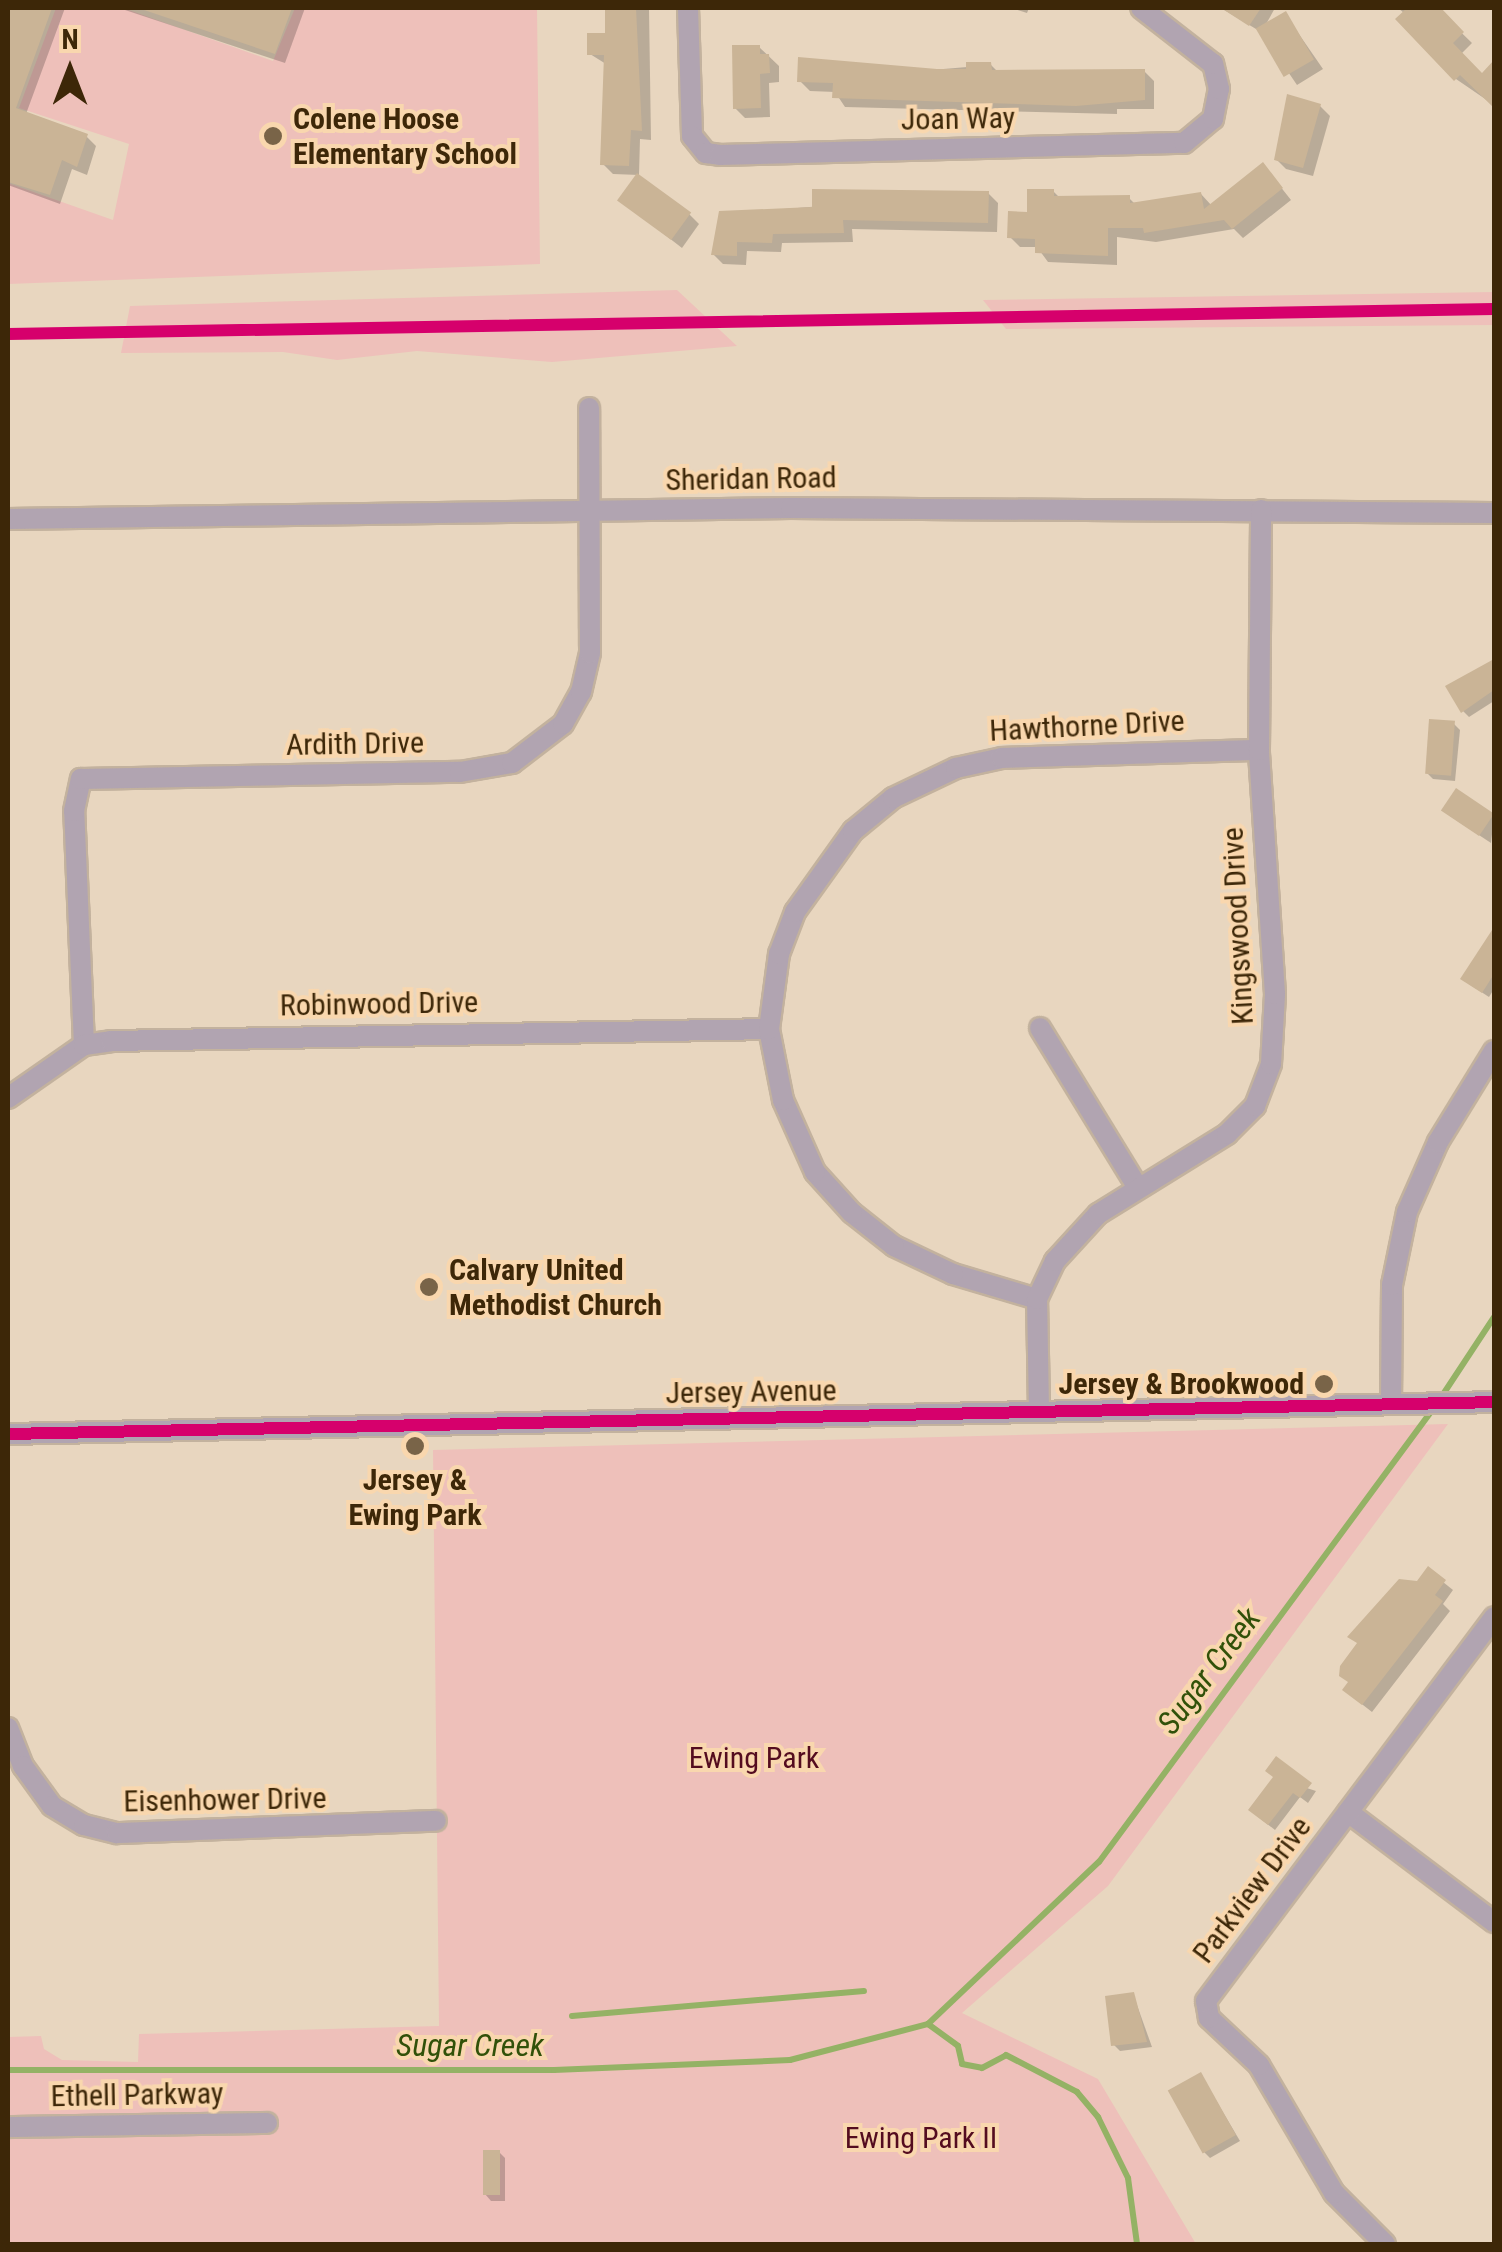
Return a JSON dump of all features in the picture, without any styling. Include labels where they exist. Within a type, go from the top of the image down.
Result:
[{"type":"street","name":"Joan Way","points":[[688,8],[690,119],[697,146],[720,155],[1170,145],[1194,138],[1213,119],[1219,89],[1208,54],[1140,8]]},
{"type":"street","name":"Ardith Drive","points":[[84,1045],[76,784],[90,776],[460,772],[524,757],[563,724],[586,674],[588,408]]},
{"type":"street","name":"Kingswood Drive","points":[[1037,1299],[1081,1230],[1137,1186],[1226,1134],[1255,1106],[1267,1080],[1275,994],[1259,750],[1261,510]]},
{"type":"street","name":"Sheridan Road","points":[[8,519],[588,511],[1494,513]]},
{"type":"street","name":"Hawthorne Drive","points":[[1037,1299],[924,1263],[852,1214],[815,1172],[791,1122],[769,1029],[779,954],[806,892],[852,831],[910,788],[1002,758],[1259,750]]},
{"type":"street","points":[[1040,1028],[1137,1186]]},
{"type":"street","name":"Robinwood Drive","points":[[84,1045],[769,1029]]},
{"type":"street","points":[[8,1098],[84,1045]]},
{"type":"street","points":[[1398,1402],[1392,1286],[1408,1212],[1438,1142],[1494,1052]]},
{"type":"street","points":[[1037,1299],[1039,1411]]},
{"type":"street","name":"Jersey Avenue","points":[[8,1434],[1490,1402]]},
{"type":"street","name":"Parkview Drive","points":[[1385,2244],[1324,2179],[1250,2052],[1205,2011],[1494,1617]]},
{"type":"street","name":"Eisenhower Drive","points":[[8,1728],[23,1766],[52,1806],[84,1825],[117,1834],[436,1821]]},
{"type":"street","points":[[1348,1812],[1494,1922]]},
{"type":"street","name":"Ethell Parkway","points":[[8,2128],[267,2123]]},
{"type":"green space","name":"Colene Hoose Elementary School","points":[[56,8],[123,8],[273,61],[295,8],[537,8],[540,264],[8,284],[8,183],[113,220],[129,144],[19,108]]},
{"type":"green space","points":[[677,290],[737,346],[552,362],[417,351],[337,360],[283,352],[121,353],[130,306]]},
{"type":"green space","points":[[1494,292],[1494,325],[1006,329],[983,300]]},
{"type":"green space","name":"Ewing Park","points":[[1448,1424],[1108,1886],[962,2013],[1098,2079],[1196,2244],[8,2244],[8,2037],[41,2036],[44,2049],[62,2060],[138,2062],[139,2034],[439,2026],[433,1450]]},
{"type":"building","points":[[8,8],[52,8],[16,108],[88,134],[77,167],[62,160],[50,195],[8,182]]},
{"type":"building","points":[[138,8],[292,8],[275,54]]},
{"type":"building","points":[[605,8],[636,8],[642,131],[631,130],[629,166],[600,165],[604,55],[587,55],[587,33],[605,33]]},
{"type":"building","points":[[1221,8],[1261,8],[1249,26]]},
{"type":"building","points":[[1407,8],[1441,8],[1464,32],[1453,43],[1482,73],[1494,60],[1494,108],[1460,75],[1454,81],[1395,19]]},
{"type":"building","points":[[1286,11],[1314,59],[1284,77],[1256,28]]},
{"type":"building","points":[[732,45],[760,45],[760,54],[769,54],[770,73],[760,74],[761,108],[733,109]]},
{"type":"building","points":[[798,57],[937,69],[966,69],[966,62],[991,62],[992,70],[1145,69],[1145,100],[1076,106],[832,98],[833,83],[797,82]]},
{"type":"building","points":[[1287,94],[1321,104],[1303,168],[1274,160]]},
{"type":"building","points":[[1263,162],[1283,188],[1232,229],[1224,220],[1144,233],[1143,228],[1108,228],[1108,256],[1035,253],[1035,239],[1007,238],[1008,211],[1027,212],[1027,189],[1054,189],[1054,196],[1130,195],[1130,203],[1201,192],[1204,209]]},
{"type":"building","points":[[637,173],[691,212],[671,240],[617,201]]},
{"type":"building","points":[[812,189],[989,191],[988,223],[843,220],[844,233],[773,234],[772,243],[737,242],[737,256],[711,255],[719,211],[812,207]]},
{"type":"building","points":[[1494,659],[1494,690],[1461,713],[1445,686]]},
{"type":"building","points":[[1429,719],[1455,721],[1451,776],[1425,774]]},
{"type":"building","points":[[1456,788],[1494,814],[1479,836],[1441,810]]},
{"type":"building","points":[[1494,927],[1494,974],[1482,993],[1460,979]]},
{"type":"building","points":[[1428,1566],[1446,1580],[1435,1595],[1443,1601],[1362,1705],[1342,1690],[1348,1682],[1339,1676],[1340,1666],[1357,1643],[1347,1637],[1399,1579],[1417,1581]]},
{"type":"building","points":[[1276,1756],[1312,1783],[1300,1798],[1293,1793],[1268,1825],[1248,1810],[1273,1777],[1265,1771]]},
{"type":"building","points":[[1134,1992],[1147,2042],[1111,2046],[1105,1996]]},
{"type":"building","points":[[1201,2072],[1236,2135],[1203,2153],[1168,2090]]},
{"type":"building","points":[[483,2150],[500,2150],[500,2195],[483,2195]]},
{"type":"waterway","name":"Sugar Creek","points":[[1440,1399],[1494,1317]]},
{"type":"waterway","name":"Sugar Creek","points":[[8,2070],[554,2070],[790,2060],[928,2024],[1099,1862],[1433,1409]]},
{"type":"waterway","points":[[572,2016],[864,1991]]},
{"type":"waterway","name":"Sugar Creek","points":[[928,2024],[958,2046],[962,2064],[982,2068],[1006,2055],[1077,2092],[1098,2117],[1128,2178],[1137,2244]]},
{"type":"cycle path","points":[[8,334],[1494,309]]},
{"type":"cycle path","points":[[8,1434],[1494,1402]]},
{"type":"place","name":"Colene Hoose Elementary School","points":[[273,136]]},
{"type":"place","name":"Calvary United Methodist Church","points":[[429,1287]]},
{"type":"place","name":"Jersey & Brookwood","points":[[1324,1384]]},
{"type":"place","name":"Jersey & Ewing Park","points":[[415,1446]]},
{"type":"park label","name":"Ewing Park II","points":[[921,2138]]}]
